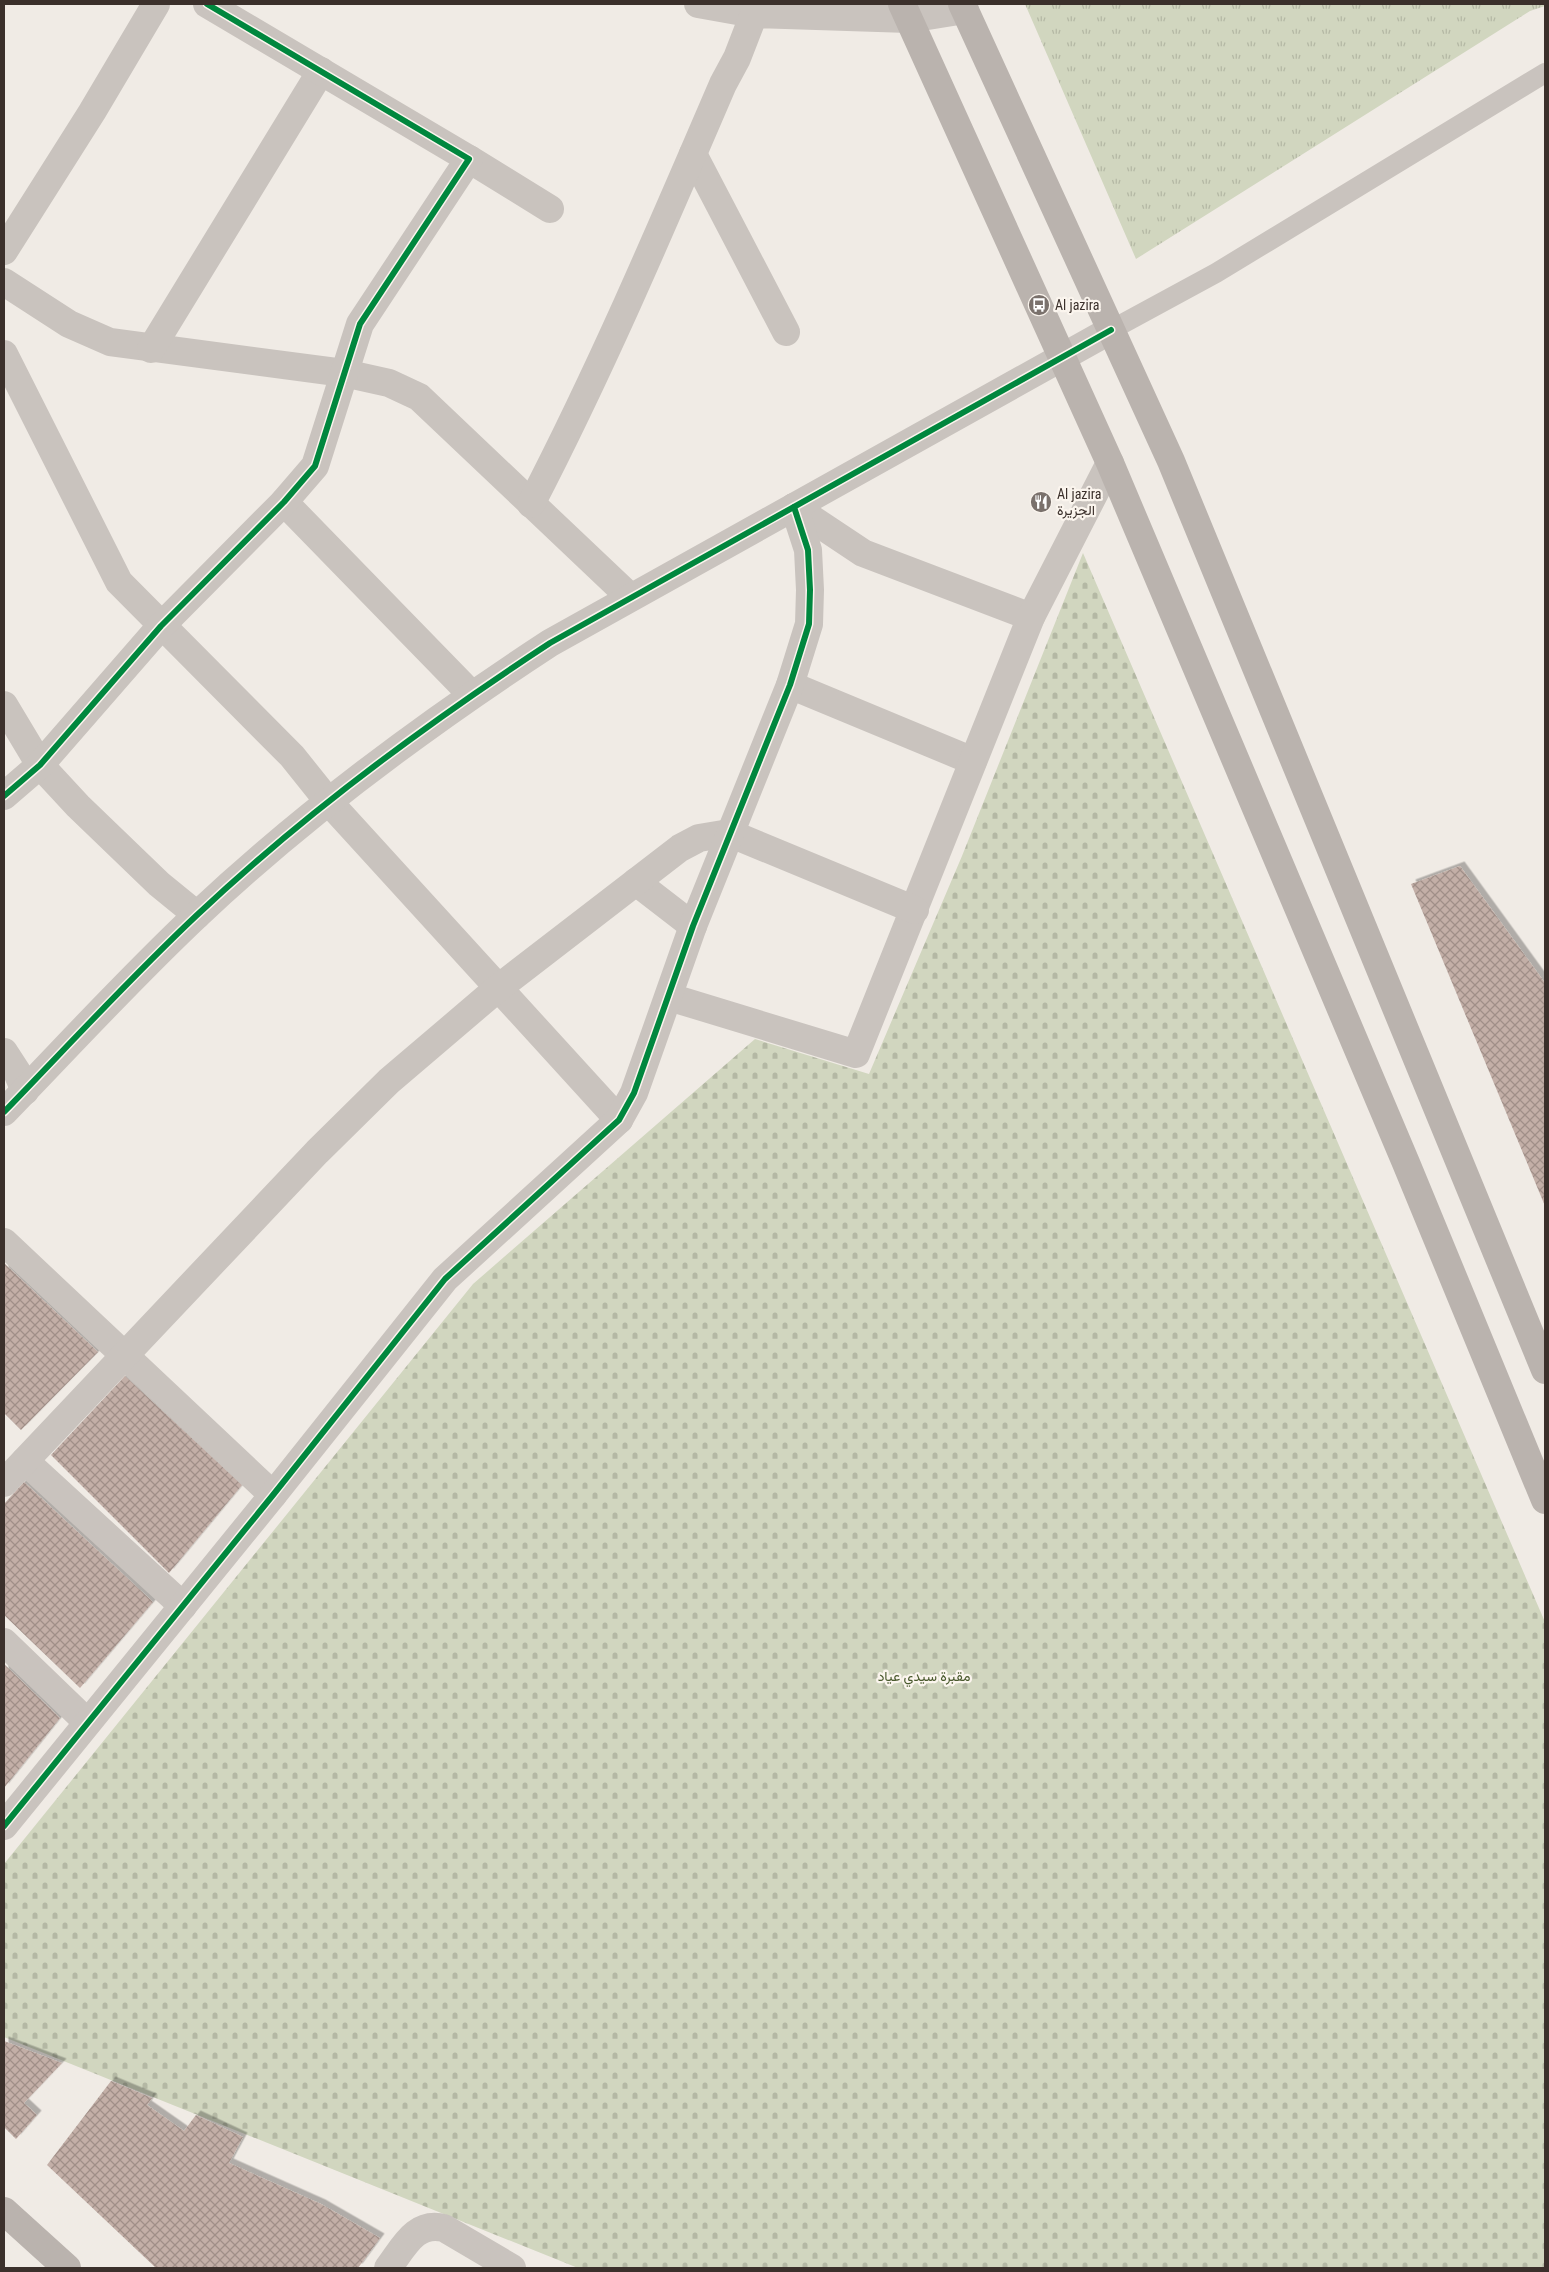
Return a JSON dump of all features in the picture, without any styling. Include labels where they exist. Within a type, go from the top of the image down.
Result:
[{"type":"main road","points":[[964,7],[1171,461],[1545,1370]]},
{"type":"main road","points":[[906,11],[1110,463],[1406,1163],[1545,1500]]},
{"type":"main road","points":[[4,2212],[67,2268]]},
{"type":"street","points":[[4,251],[92,112],[156,4]]},
{"type":"street","points":[[207,4],[550,208]]},
{"type":"street","points":[[698,4],[754,14],[906,11],[964,7]]},
{"type":"street","points":[[531,504],[581,407],[754,14]]},
{"type":"street","points":[[151,349],[321,71]]},
{"type":"street","points":[[693,154],[786,332]]},
{"type":"street","points":[[4,796],[40,765],[160,626],[284,502],[315,466],[360,324],[469,160]]},
{"type":"street","points":[[8,293],[77,328],[110,342],[151,349],[344,373],[389,384],[419,397],[630,597]]},
{"type":"street","points":[[4,1112],[197,915],[328,801],[471,694],[550,643],[630,597],[1111,330]]},
{"type":"street","points":[[4,354],[119,582],[160,626],[292,756],[328,801],[497,989],[619,1120]]},
{"type":"street","points":[[668,998],[856,1054],[1031,618],[1110,463]]},
{"type":"street","points":[[284,502],[471,694]]},
{"type":"street","points":[[794,507],[863,553],[1031,618]]},
{"type":"street","points":[[4,1826],[273,1495],[445,1279],[619,1120],[634,1093],[693,926],[790,685],[809,624],[808,550],[794,507]]},
{"type":"street","points":[[790,685],[973,761]]},
{"type":"street","points":[[4,705],[40,765],[78,806],[159,884],[197,915]]},
{"type":"street","points":[[4,1482],[318,1152],[389,1081],[497,989],[680,848],[699,838],[729,833],[915,910]]},
{"type":"street","points":[[636,882],[693,926]]},
{"type":"street","points":[[4,1052],[17,1072],[25,1091]]},
{"type":"street","points":[[4,1242],[273,1495]]},
{"type":"street","points":[[25,1460],[183,1606]]},
{"type":"street","points":[[4,1642],[87,1722]]},
{"type":"street","points":[[388,2268],[414,2235],[423,2228],[433,2226],[444,2228],[512,2268]]},
{"type":"lane","points":[[1111,330],[1216,273],[1545,73]]},
{"type":"green space","points":[[1025,4],[1545,4],[1545,6],[1530,11],[1136,259]]},
{"type":"green space","name":"مقبرة سيدي عياد","points":[[1083,553],[1545,1622],[1545,2268],[578,2268],[4,2037],[4,1864],[473,1284],[755,1039],[869,1074],[962,856]]},
{"type":"building","points":[[1460,866],[1545,983],[1545,1206],[1411,884]]},
{"type":"building","points":[[4,1263],[98,1352],[21,1430],[4,1413]]},
{"type":"building","points":[[125,1376],[242,1485],[169,1573],[51,1455]]},
{"type":"building","points":[[24,1482],[153,1602],[80,1688],[4,1615],[4,1504]]},
{"type":"building","points":[[4,1664],[60,1718],[4,1788]]},
{"type":"building","points":[[4,2041],[62,2063],[24,2103],[37,2115],[16,2139],[4,2127]]},
{"type":"building","points":[[111,2081],[152,2098],[147,2105],[184,2131],[196,2115],[243,2137],[229,2163],[321,2204],[380,2238],[358,2268],[156,2268],[47,2165]]},
{"type":"cycle path","points":[[4,796],[40,765],[161,626],[284,502],[315,466],[360,324],[469,159],[207,4]]},
{"type":"cycle path","points":[[4,1112],[99,1012],[238,877],[323,805],[458,705],[550,643],[1111,330]]},
{"type":"cycle path","points":[[4,1826],[273,1495],[445,1279],[619,1120],[634,1093],[693,926],[790,685],[809,624],[808,550],[794,507]]},
{"type":"place","name":"Al jazira","points":[[1039,305]]},
{"type":"place","name":"Al jazira الجزيرة","points":[[1041,502]]}]
